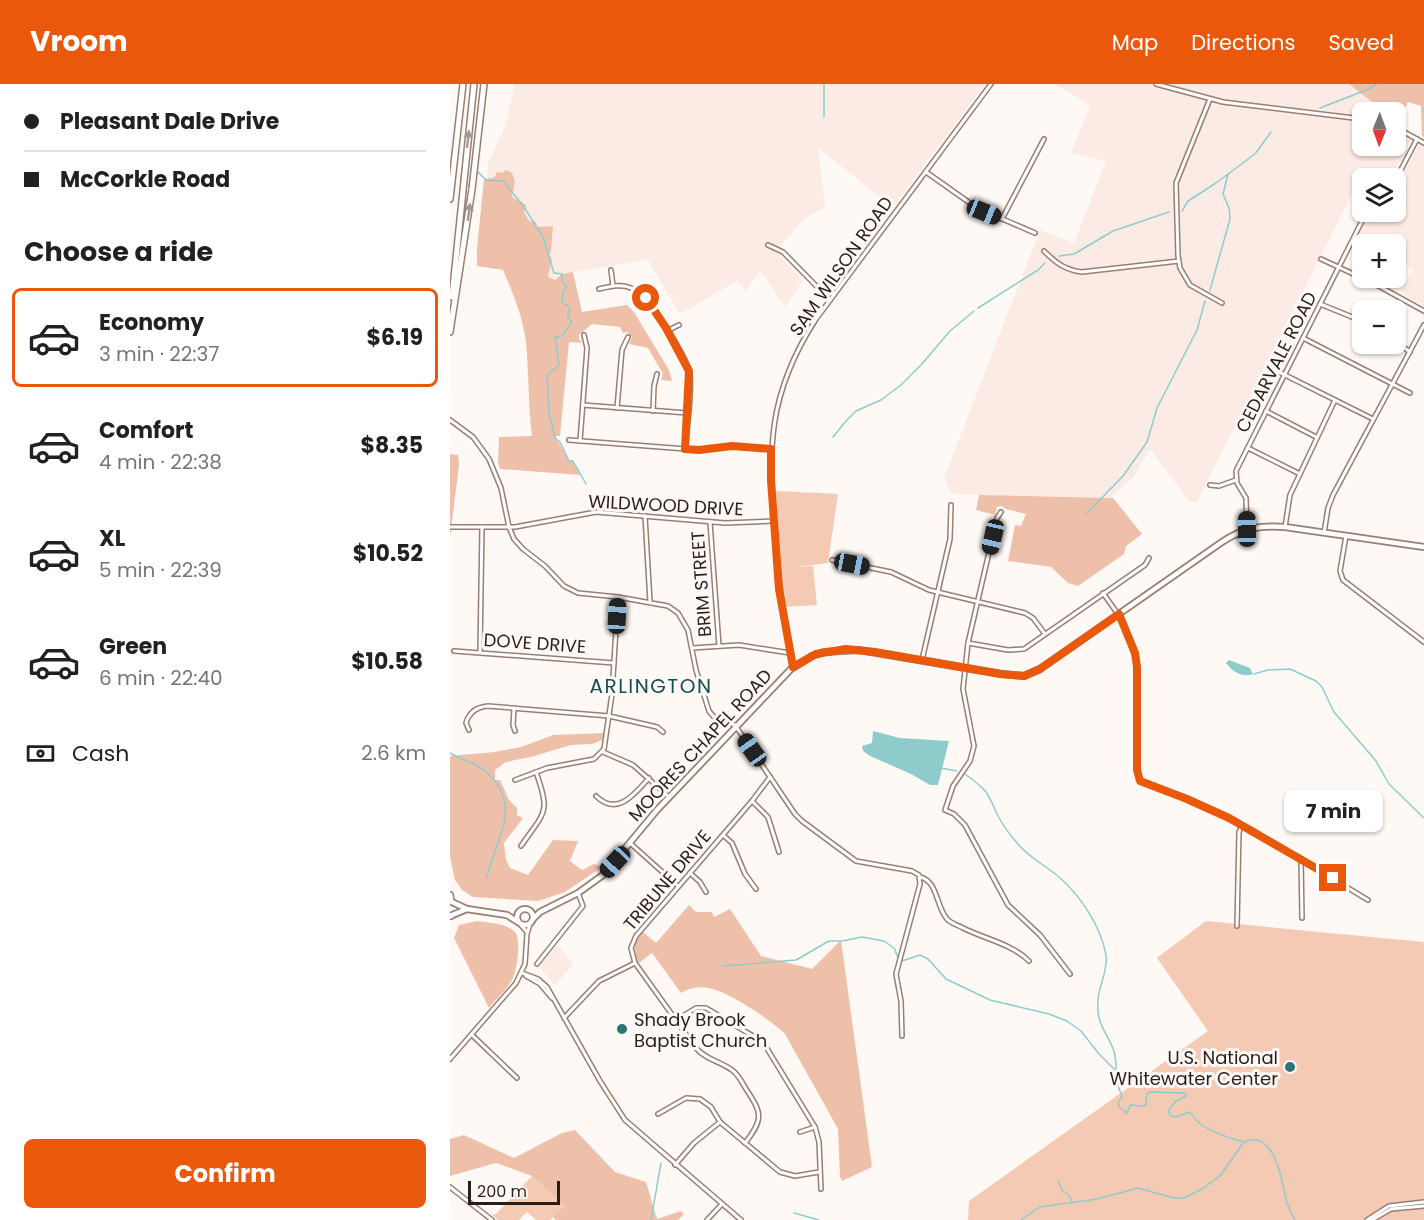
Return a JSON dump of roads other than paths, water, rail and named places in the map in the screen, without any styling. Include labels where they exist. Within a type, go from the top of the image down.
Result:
[{"type":"highway","points":[[450,199],[461,84]]},
{"type":"highway","points":[[450,323],[474,84]]},
{"type":"highway","points":[[450,332],[472,189],[484,84]]},
{"type":"main road","name":"MOORES CHAPEL ROAD","points":[[532,922],[540,912],[578,893],[603,875],[669,796],[735,725],[793,667],[816,654],[846,649],[1016,676],[1028,675],[1222,542],[1247,529],[1264,526],[1285,527],[1424,547]]},
{"type":"main road","points":[[452,900],[467,909],[507,915],[524,909],[540,912]]},
{"type":"main road","points":[[452,900],[452,915],[467,909]]},
{"type":"main road","points":[[507,915],[525,926],[532,922],[533,914],[529,910]]},
{"type":"main road","points":[[519,912],[517,917],[519,923]]},
{"type":"street","name":"SAM WILSON ROAD","points":[[793,667],[781,608],[774,521],[771,449],[777,408],[793,362],[806,336],[830,300],[991,84]]},
{"type":"street","points":[[1156,84],[1232,103],[1352,118]]},
{"type":"street","points":[[1210,99],[1176,183],[1179,261],[1190,285],[1222,303]]},
{"type":"street","points":[[1406,133],[1424,143]]},
{"type":"street","points":[[1002,219],[1044,139]]},
{"type":"street","points":[[1402,168],[1417,139]]},
{"type":"street","points":[[926,172],[976,208],[1035,233]]},
{"type":"street","name":"CEDARVALE ROAD","points":[[1236,480],[1236,471],[1247,447],[1361,222]]},
{"type":"street","points":[[768,245],[783,252],[830,300]]},
{"type":"street","points":[[1044,251],[1058,265],[1071,271],[1082,272],[1179,261]]},
{"type":"street","points":[[1321,259],[1375,284],[1424,311]]},
{"type":"street","points":[[611,270],[613,286]]},
{"type":"street","points":[[599,289],[613,286],[629,287],[640,292],[652,305],[668,331],[689,371],[685,449]]},
{"type":"street","points":[[1320,304],[1352,317]]},
{"type":"street","points":[[668,331],[679,325]]},
{"type":"street","points":[[1324,533],[1332,495],[1424,326]]},
{"type":"street","points":[[580,441],[587,348],[584,335]]},
{"type":"street","points":[[617,408],[622,350],[628,337]]},
{"type":"street","points":[[1303,338],[1410,393]]},
{"type":"street","points":[[1406,349],[1410,352]]},
{"type":"street","points":[[1269,367],[1373,419]]},
{"type":"street","points":[[652,411],[657,374]]},
{"type":"street","points":[[1285,527],[1290,495],[1335,400]]},
{"type":"street","points":[[583,405],[687,413]]},
{"type":"street","points":[[1266,411],[1316,437]]},
{"type":"street","points":[[450,420],[473,437],[489,459],[501,488],[513,537],[564,586],[578,592],[668,606],[678,613],[687,626],[696,670],[709,711],[714,717],[735,725],[802,821],[856,861],[912,871],[927,879],[946,919],[976,935],[1008,947],[1029,961]]},
{"type":"street","points":[[569,440],[699,450],[732,446],[771,449]]},
{"type":"street","points":[[1247,447],[1300,474]]},
{"type":"street","points":[[1210,485],[1219,486],[1236,480],[1246,498],[1247,529]]},
{"type":"street","points":[[922,660],[950,539],[951,505]]},
{"type":"street","points":[[1001,512],[997,518],[964,668],[964,698],[974,746],[970,761],[952,786],[945,810],[954,814],[965,825],[1008,905],[1040,935],[1070,974]]},
{"type":"street","name":"WILDWOOD DRIVE","points":[[450,527],[509,527],[590,513],[739,523],[774,521]]},
{"type":"street","points":[[645,516],[650,602]]},
{"type":"street","name":"BRIM STREET","points":[[710,521],[719,646]]},
{"type":"street","points":[[480,652],[482,527]]},
{"type":"street","points":[[1346,536],[1340,571],[1345,582],[1424,642]]},
{"type":"street","points":[[968,643],[1020,650],[1145,565],[1149,558]]},
{"type":"street","points":[[832,560],[891,572],[926,589],[1028,615],[1046,634]]},
{"type":"street","points":[[1103,593],[1119,614],[1135,653],[1139,779],[1146,785],[1195,802],[1242,825],[1368,900]]},
{"type":"street","points":[[516,780],[567,764],[590,761],[598,758],[603,752],[609,716],[618,597]]},
{"type":"street","points":[[692,648],[747,646],[790,653]]},
{"type":"street","name":"DOVE DRIVE","points":[[454,651],[614,663]]},
{"type":"street","points":[[469,730],[466,726],[467,719],[478,707],[488,706],[609,716],[657,727],[663,732]]},
{"type":"street","points":[[514,708],[515,731]]},
{"type":"street","points":[[603,752],[633,765],[669,796]]},
{"type":"street","points":[[521,846],[540,819],[545,806],[545,797],[536,772]]},
{"type":"street","name":"TRIBUNE DRIVE","points":[[635,963],[631,952],[634,939],[770,777]]},
{"type":"street","points":[[596,796],[606,803],[621,803],[631,797],[649,778]]},
{"type":"street","points":[[752,801],[767,814],[779,852]]},
{"type":"street","points":[[1237,926],[1239,832],[1242,825]]},
{"type":"street","points":[[723,835],[732,843],[745,874],[756,889]]},
{"type":"street","points":[[630,843],[678,886]]},
{"type":"street","points":[[1301,859],[1302,918]]},
{"type":"street","points":[[690,873],[706,892]]},
{"type":"street","points":[[902,1036],[901,1002],[896,974],[920,877]]},
{"type":"street","points":[[537,964],[583,906],[578,893]]},
{"type":"street","points":[[527,934],[532,922]]},
{"type":"street","points":[[450,1059],[516,983],[522,973],[527,934],[526,929],[519,923]]},
{"type":"street","points":[[564,1018],[598,981],[635,963],[702,1055],[734,1071],[756,1102],[759,1114],[758,1123],[746,1143]]},
{"type":"street","points":[[522,973],[543,982],[625,1120],[741,1220]]},
{"type":"street","points":[[676,1020],[696,1008],[706,1008],[763,1041],[815,1127],[819,1142],[821,1190]]},
{"type":"street","points":[[472,1035],[517,1078]]},
{"type":"street","points":[[658,1114],[686,1098],[697,1098],[711,1107],[720,1122],[785,1175],[795,1176],[819,1172]]},
{"type":"street","points":[[675,1165],[694,1143],[720,1122]]},
{"type":"street","points":[[800,1132],[815,1127]]},
{"type":"street","points":[[450,1187],[492,1220]]},
{"type":"street","points":[[707,1220],[722,1204]]},
{"type":"street","points":[[1369,1220],[1389,1206],[1424,1204]]},
{"type":"water","points":[[1229,660],[1250,668],[1253,674],[1241,675],[1226,663]]},
{"type":"water","points":[[873,731],[900,738],[949,741],[938,785],[930,785],[863,751],[862,746],[872,743]]},
{"type":"waterway","points":[[824,84],[824,117]]},
{"type":"waterway","points":[[1320,108],[1377,84]]},
{"type":"waterway","points":[[1182,211],[1188,201],[1255,154],[1271,132]]},
{"type":"waterway","points":[[477,171],[486,180],[503,181],[522,204],[543,237],[554,273],[562,274],[562,281],[567,287],[563,291],[562,303],[570,309],[568,316],[572,322],[562,336],[555,337],[559,365],[547,375],[549,413],[555,438],[560,442],[569,461],[573,461],[586,484]]},
{"type":"waterway","points":[[1210,290],[1230,219],[1229,208],[1223,194],[1228,174]]},
{"type":"waterway","points":[[1059,256],[1074,254],[1113,231],[1169,212]]},
{"type":"waterway","points":[[978,308],[1038,270],[1045,263]]},
{"type":"waterway","points":[[1086,514],[1123,476],[1147,442],[1157,408],[1197,330],[1205,301]]},
{"type":"waterway","points":[[833,437],[856,411],[881,400],[901,385],[950,331],[974,311]]},
{"type":"waterway","points":[[1254,674],[1268,670],[1290,669],[1316,681],[1322,687],[1334,712],[1376,761],[1389,784],[1424,818]]},
{"type":"waterway","points":[[450,753],[484,770],[496,783],[503,796],[504,822],[487,877]]},
{"type":"waterway","points":[[941,768],[957,771]]},
{"type":"waterway","points":[[965,774],[986,792],[1000,819],[1017,843],[1067,885],[1095,923],[1106,955],[1098,1009],[1102,1027],[1114,1051],[1118,1085],[1122,1096],[1118,1103],[1120,1108],[1127,1113],[1130,1105],[1144,1106],[1147,1094],[1150,1092],[1185,1093],[1186,1096],[1175,1102],[1168,1111],[1171,1116],[1176,1117],[1190,1112],[1200,1124],[1214,1132],[1244,1142],[1255,1140],[1264,1143],[1276,1160],[1287,1203],[1295,1220]]},
{"type":"waterway","points":[[723,966],[796,960],[829,941],[862,937],[884,941],[894,948],[899,960]]},
{"type":"waterway","points":[[902,961],[920,955],[928,959],[946,979],[990,1000],[1049,1014],[1067,1021],[1081,1031],[1115,1070]]},
{"type":"waterway","points":[[1021,1220],[1040,1207],[1097,1199],[1138,1188],[1174,1198],[1184,1198],[1220,1176],[1243,1143]]},
{"type":"waterway","points":[[651,1220],[661,1163]]},
{"type":"waterway","points":[[1058,1180],[1062,1190],[1069,1195],[1072,1202]]},
{"type":"waterway","points":[[794,1213],[819,1220]]},
{"type":"place","name":"Shady Brook Baptist Church","points":[[622,1029]]},
{"type":"place","name":"U.S. National Whitewater Center","points":[[1290,1067]]},
{"type":"district","name":"ARLINGTON","points":[[651,686]]}]
